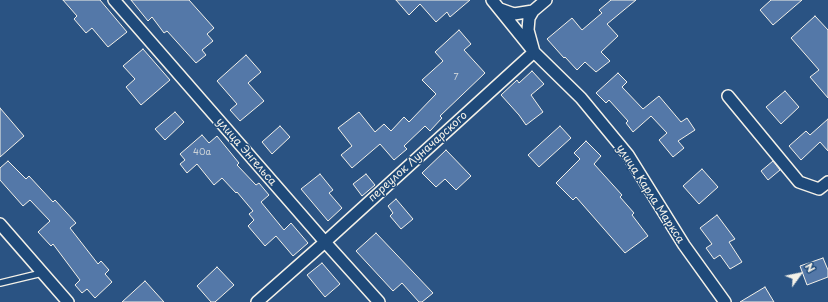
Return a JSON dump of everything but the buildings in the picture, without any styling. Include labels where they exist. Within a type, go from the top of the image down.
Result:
[{"type":"street","name":"улица Энгельса","points":[[114,0],[379,302]]},
{"type":"street","name":"улица Карла Маркса","points":[[492,0],[534,52],[581,98],[628,155],[684,245],[725,302]]},
{"type":"street","points":[[534,52],[528,30],[529,18],[533,11],[546,0]]},
{"type":"street","points":[[500,9],[514,14],[533,11]]},
{"type":"street","name":"переулок Луначарского","points":[[257,302],[534,52]]},
{"type":"street","points":[[728,96],[799,182],[819,189],[828,182]]},
{"type":"street","points":[[0,224],[68,302]]},
{"type":"lane","points":[[0,283],[42,273]]}]
